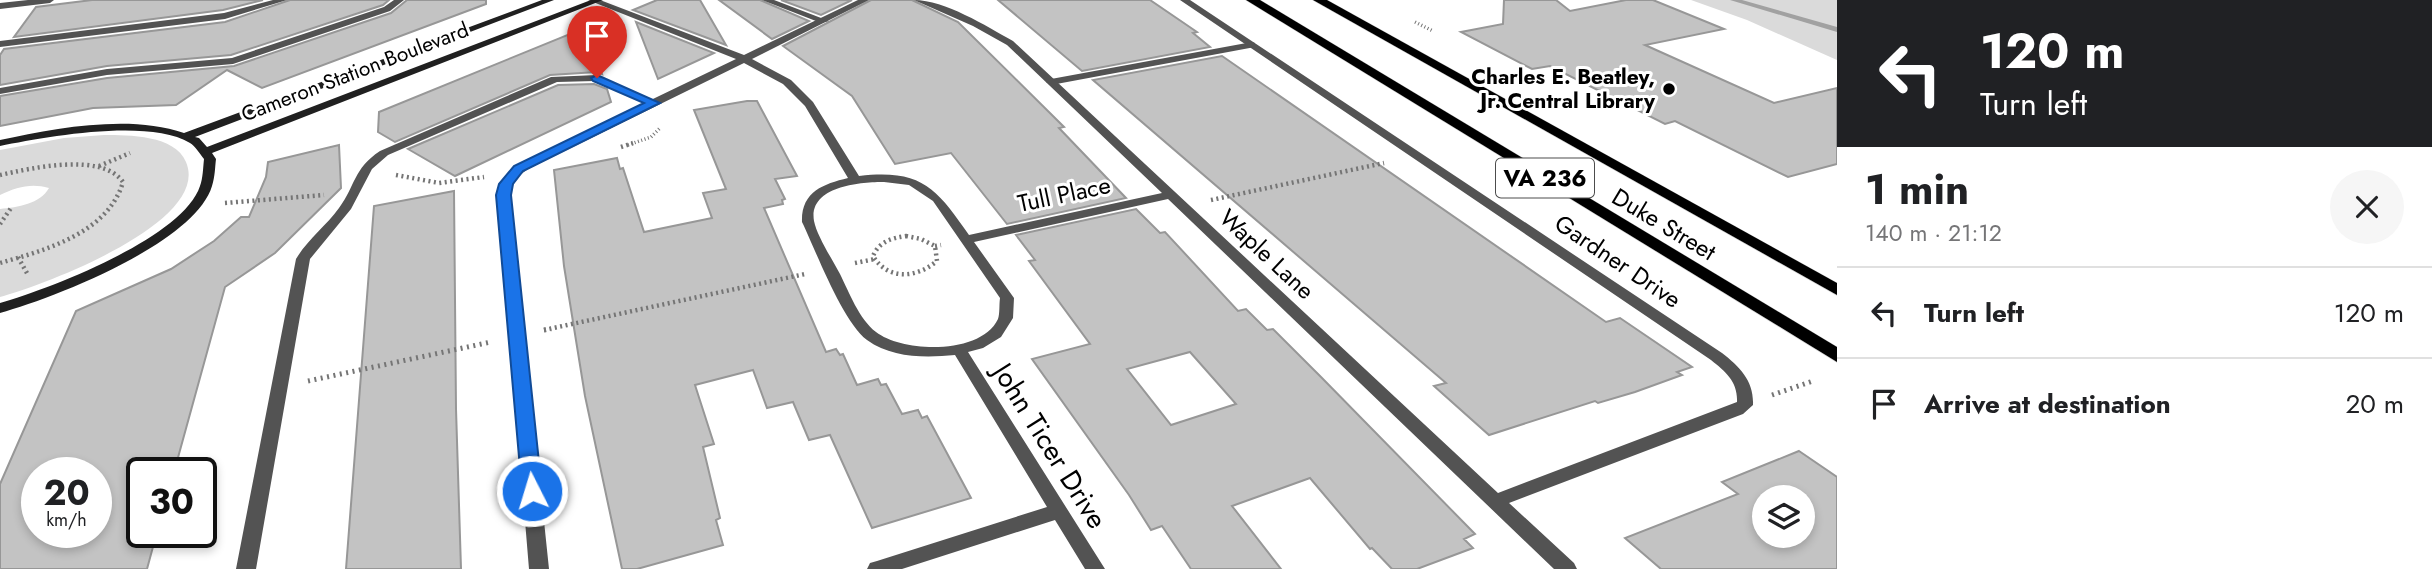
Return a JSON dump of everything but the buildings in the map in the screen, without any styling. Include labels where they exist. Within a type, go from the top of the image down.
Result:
[{"type":"main road","name":"Duke Street","points":[[1252,0],[1837,356]]},
{"type":"main road","name":"Duke Street","points":[[1319,0],[1837,290]]},
{"type":"street","points":[[0,6],[50,0]]},
{"type":"street","points":[[0,44],[225,16],[283,0]]},
{"type":"street","points":[[0,91],[107,72],[233,61],[387,9],[400,0]]},
{"type":"street","name":"Cameron Station Boulevard","points":[[184,137],[550,0]]},
{"type":"street","points":[[595,0],[745,59],[772,73],[800,93],[855,179]]},
{"type":"street","name":"Cameron Station Boulevard","points":[[205,152],[595,0]]},
{"type":"street","points":[[766,0],[824,21]]},
{"type":"street","points":[[540,569],[503,195],[506,184],[519,169],[865,0]]},
{"type":"street","name":"Waple Lane","points":[[918,0],[1002,38],[1567,569]]},
{"type":"street","name":"Gardner Drive","points":[[1184,0],[1724,363],[1743,382],[1747,395],[1745,405]]},
{"type":"street","points":[[1051,82],[1252,45]]},
{"type":"street","points":[[246,569],[303,259],[344,209],[364,168],[384,153],[555,79],[597,78],[654,103]]},
{"type":"street","points":[[0,143],[52,132],[142,127],[184,137],[209,158],[206,188],[193,206],[162,233],[112,264],[2,311]]},
{"type":"street","name":"John Ticer Drive","points":[[884,178],[922,186],[937,198],[968,239],[1007,298],[1009,309],[1006,319],[975,345],[960,351],[938,354],[903,351],[872,337],[863,328],[808,222],[807,209],[824,191],[855,179],[884,178]]},
{"type":"street","name":"Tull Place","points":[[968,239],[1171,195]]},
{"type":"street","name":"John Ticer Drive","points":[[960,351],[1095,569]]},
{"type":"street","points":[[1495,501],[1745,405]]},
{"type":"street","points":[[877,569],[1059,511]]},
{"type":"path","points":[[1183,206],[1417,156]]},
{"type":"path","points":[[0,175],[45,166],[98,166],[116,173],[121,180],[121,190],[108,210],[81,230],[43,249],[0,263]]},
{"type":"path","points":[[364,168],[439,183],[468,181],[519,169]]},
{"type":"path","points":[[193,206],[354,192]]},
{"type":"path","points":[[0,224],[11,208]]},
{"type":"path","points":[[897,237],[926,240],[935,246],[939,253],[931,268],[906,275],[882,269],[875,259],[877,247],[897,237]]},
{"type":"path","points":[[279,387],[875,259]]},
{"type":"path","points":[[1745,405],[1813,381]]},
{"type":"shaded area","points":[[1691,0],[1837,0],[1837,60],[1747,20]]},
{"type":"shaded area","points":[[104,135],[150,138],[172,146],[180,153],[186,162],[187,185],[174,207],[149,229],[84,266],[0,297],[0,209],[34,201],[49,188],[24,187],[0,195],[0,150],[64,138]]},
{"type":"waterway","points":[[1734,0],[1837,30]]},
{"type":"place","name":"Charles E. Beatley, Jr. Central Library","points":[[1669,89]]},
{"type":"route","points":[[532,491],[503,195],[506,184],[519,169],[654,103],[597,78]]}]
